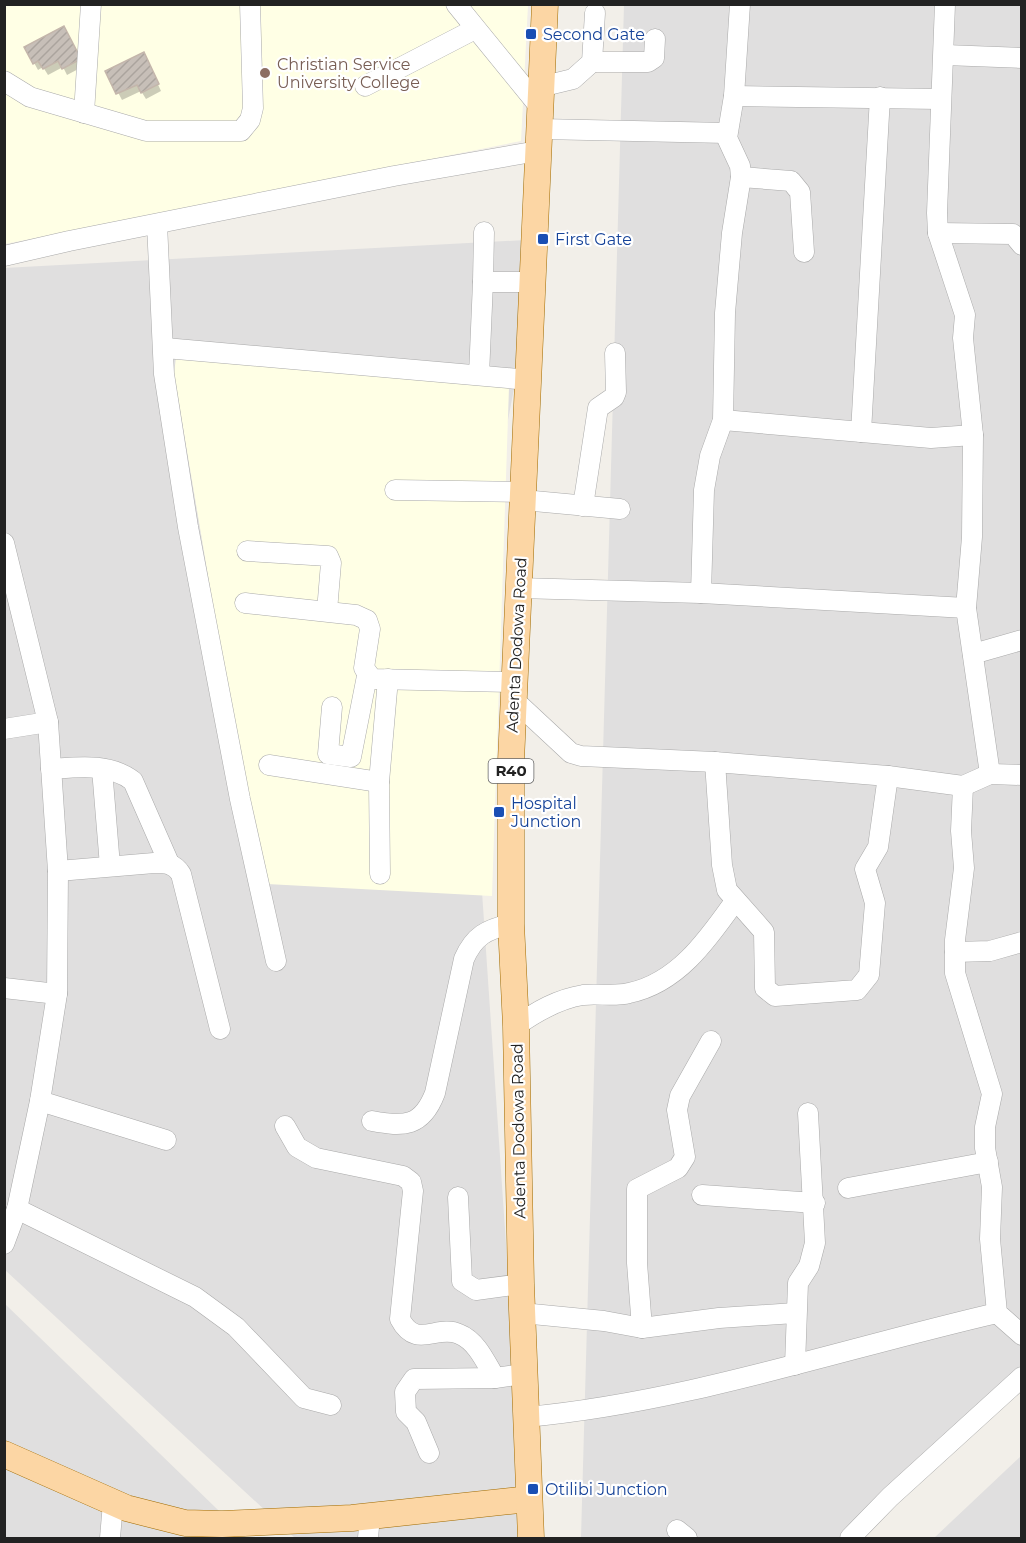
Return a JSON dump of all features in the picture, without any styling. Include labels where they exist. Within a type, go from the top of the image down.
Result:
[{"type":"main road","name":"Adenta Dodowa Road","points":[[531,1539],[511,924],[513,691],[545,4]]},
{"type":"main road","points":[[4,1454],[113,1503],[164,1519],[185,1522],[369,1527],[529,1499]]},
{"type":"street","points":[[84,112],[91,4]]},
{"type":"street","points":[[4,81],[30,97],[147,131],[241,131],[250,120],[253,108],[250,4]]},
{"type":"street","points":[[456,4],[539,118]]},
{"type":"street","points":[[701,593],[704,490],[710,456],[723,420],[725,313],[732,233],[741,177],[740,166],[728,144],[727,133],[734,96],[740,4]]},
{"type":"street","points":[[945,4],[945,55],[940,99],[938,233],[963,305],[963,338],[973,435],[972,537],[966,608],[990,774]]},
{"type":"street","points":[[592,62],[594,13]]},
{"type":"street","points":[[365,86],[475,29]]},
{"type":"street","points":[[539,118],[573,79],[592,62],[648,62],[654,58],[656,39]]},
{"type":"street","points":[[945,55],[1022,58]]},
{"type":"street","points":[[734,96],[940,99]]},
{"type":"street","points":[[861,432],[880,97]]},
{"type":"street","points":[[4,256],[394,176],[539,118],[727,133]]},
{"type":"street","points":[[741,177],[791,181],[796,186],[800,192],[804,252]]},
{"type":"street","points":[[158,224],[165,348],[164,374],[188,527],[240,799],[276,961]]},
{"type":"street","points":[[479,375],[484,232]]},
{"type":"street","points":[[938,233],[1013,234],[1022,245]]},
{"type":"street","points":[[483,282],[532,282]]},
{"type":"street","points":[[165,348],[529,380]]},
{"type":"street","points":[[583,506],[598,408],[614,397],[616,392],[615,353]]},
{"type":"street","points":[[723,420],[931,438],[973,435]]},
{"type":"street","points":[[395,490],[523,496],[583,506],[620,509]]},
{"type":"street","points":[[4,543],[48,722],[58,871],[57,994],[40,1101],[17,1209],[4,1244]]},
{"type":"street","points":[[247,551],[328,556],[331,563],[327,611]]},
{"type":"street","points":[[518,588],[701,593],[966,608]]},
{"type":"street","points":[[244,603],[356,615],[367,620],[370,629],[364,668],[367,676],[351,757],[328,754],[332,707]]},
{"type":"street","points":[[974,654],[1022,640]]},
{"type":"street","points":[[367,676],[372,679],[513,691],[571,753],[594,758],[715,762],[888,776],[963,786],[990,774],[1022,775]]},
{"type":"street","points":[[380,874],[379,782],[388,679]]},
{"type":"street","points":[[4,729],[48,722]]},
{"type":"street","points":[[715,762],[722,865],[727,890],[764,932],[765,988],[775,996],[856,990],[869,975],[874,903],[865,869],[878,848],[888,776]]},
{"type":"street","points":[[269,765],[379,782]]},
{"type":"street","points":[[51,769],[102,769],[124,774],[133,781],[169,863],[181,874],[220,1029]]},
{"type":"street","points":[[102,769],[110,866]]},
{"type":"street","points":[[963,786],[963,886],[955,952],[955,973],[991,1087],[985,1127],[987,1162],[992,1187],[990,1239],[997,1313],[1022,1335]]},
{"type":"street","points":[[58,871],[169,863]]},
{"type":"street","points":[[516,1026],[537,1011],[558,1001],[584,995],[627,994],[672,974],[711,934],[735,901]]},
{"type":"street","points":[[372,1121],[399,1126],[417,1120],[429,1109],[435,1093],[464,959],[471,944],[481,934],[511,924]]},
{"type":"street","points":[[955,952],[990,951],[1022,942]]},
{"type":"street","points":[[4,988],[57,994]]},
{"type":"street","points":[[642,1328],[637,1263],[636,1189],[678,1168],[685,1157],[677,1110],[680,1096],[711,1041]]},
{"type":"street","points":[[40,1101],[166,1140]]},
{"type":"street","points":[[795,1365],[795,1313],[798,1283],[809,1266],[815,1243],[815,1203],[808,1113]]},
{"type":"street","points":[[285,1126],[297,1147],[316,1158],[403,1176],[411,1182],[413,1191],[400,1319],[406,1330],[421,1336],[457,1332],[469,1339],[495,1378]]},
{"type":"street","points":[[848,1188],[987,1162]]},
{"type":"street","points":[[702,1195],[815,1203]]},
{"type":"street","points":[[459,1197],[462,1281],[476,1290],[521,1284]]},
{"type":"street","points":[[17,1209],[195,1297],[236,1327],[304,1398],[331,1405]]},
{"type":"street","points":[[522,1313],[604,1321],[642,1328],[690,1321],[795,1313]]},
{"type":"street","points":[[526,1417],[558,1414],[715,1385],[795,1365],[894,1336],[997,1313]]},
{"type":"street","points":[[429,1454],[416,1422],[406,1412],[408,1385],[414,1379],[495,1378],[524,1374]]},
{"type":"street","points":[[850,1539],[890,1497],[1022,1377]]},
{"type":"street","points":[[110,1539],[113,1503]]},
{"type":"shaded area","name":"Christian Service University College","points":[[5,5],[528,5],[521,141],[5,244]]},
{"type":"shaded area","points":[[624,5],[1021,5],[1021,1372],[838,1538],[581,1538]]},
{"type":"shaded area","points":[[543,239],[465,642],[526,1538],[295,1538],[5,1270],[4,268]]},
{"type":"shaded area","points":[[176,357],[509,387],[492,896],[267,884],[226,682],[174,374]]},
{"type":"shaded area","points":[[5,1304],[247,1538],[5,1538]]},
{"type":"shaded area","points":[[1021,1456],[1021,1538],[934,1538]]},
{"type":"building","points":[[64,26],[81,59],[62,69],[58,61],[43,69],[38,61],[33,64],[24,47]]},
{"type":"building","points":[[144,52],[159,84],[141,93],[137,85],[116,94],[105,71]]},
{"type":"place","name":"Second Gate","points":[[531,34]]},
{"type":"place","name":"Christian Service University College","points":[[265,73]]},
{"type":"place","name":"First Gate","points":[[543,239]]},
{"type":"place","name":"Hospital Junction","points":[[499,812]]},
{"type":"place","name":"Otilibi Junction","points":[[533,1489]]}]
